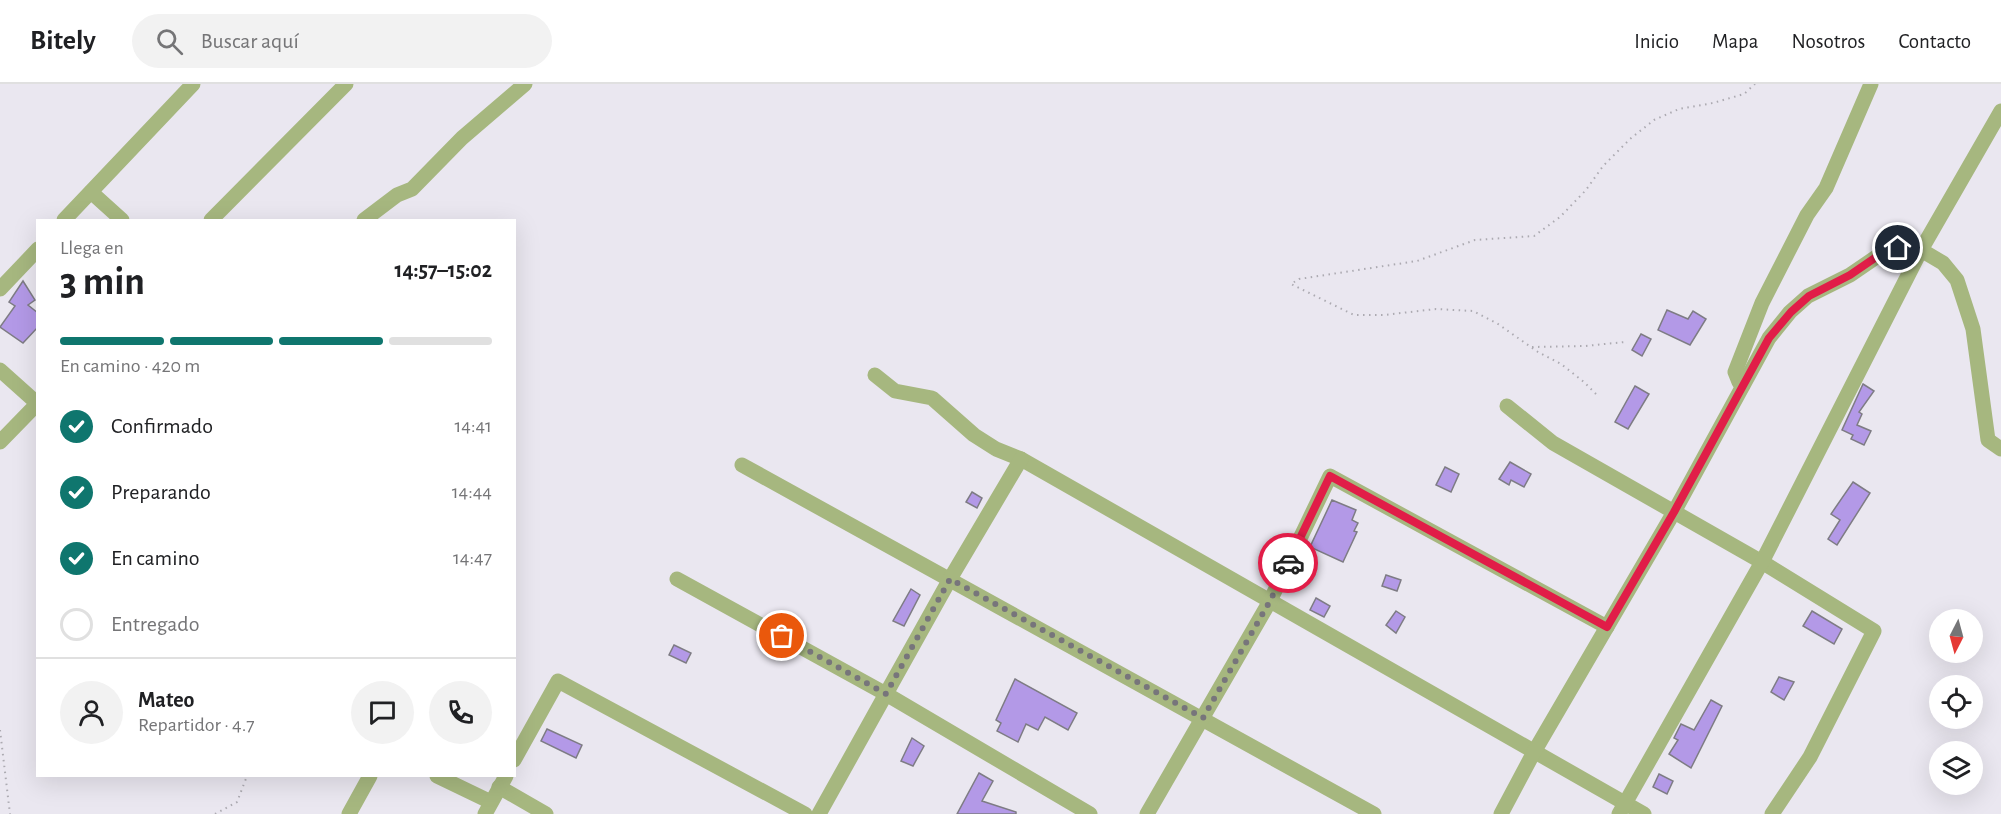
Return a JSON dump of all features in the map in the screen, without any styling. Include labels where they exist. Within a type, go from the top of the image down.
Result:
[{"type":"street","points":[[65,219],[193,84]]},
{"type":"street","points":[[212,219],[346,84]]},
{"type":"street","points":[[365,219],[396,195],[412,189],[462,138],[525,84]]},
{"type":"street","points":[[1743,386],[1738,382],[1735,372],[1762,303],[1806,215],[1826,188],[1870,84]]},
{"type":"street","points":[[1622,808],[1762,562],[1921,250],[2001,111]]},
{"type":"street","points":[[91,192],[121,219]]},
{"type":"street","points":[[1501,814],[1534,752],[1674,512],[1769,338],[1791,312],[1809,296],[1850,275],[1885,251],[1898,248],[1921,250],[1943,263],[1957,280],[1973,329],[1988,440],[2001,449]]},
{"type":"street","points":[[0,289],[36,251]]},
{"type":"street","points":[[0,369],[36,402]]},
{"type":"street","points":[[875,375],[896,391],[932,398],[974,435],[996,449],[1021,459],[1534,752],[1622,808],[1644,814]]},
{"type":"street","points":[[0,442],[36,404]]},
{"type":"street","points":[[1507,406],[1553,443],[1762,562],[1874,631],[1810,757],[1772,814]]},
{"type":"street","points":[[819,814],[950,579],[1021,459]]},
{"type":"street","points":[[742,465],[1374,814]]},
{"type":"street","points":[[1147,814],[1270,601],[1330,476],[1607,627]]},
{"type":"street","points":[[677,579],[886,694],[1090,814]]},
{"type":"street","points":[[516,756],[558,681],[805,814]]},
{"type":"street","points":[[349,814],[369,777]]},
{"type":"street","points":[[439,777],[488,808],[503,781],[546,814]]},
{"type":"path","points":[[1596,394],[1561,364],[1473,311],[1436,309],[1393,314],[1354,315],[1291,284],[1299,279],[1418,261],[1475,240],[1534,236],[1560,217],[1586,190],[1603,166],[1630,139],[1654,120],[1679,109],[1744,94],[1755,84]]},
{"type":"path","points":[[1532,347],[1585,346],[1624,342]]},
{"type":"path","points":[[0,730],[10,814]]},
{"type":"path","points":[[215,814],[237,802],[247,777]]},
{"type":"building","points":[[23,281],[35,300],[28,305],[36,311],[36,329],[23,343],[0,327],[15,306],[9,302]]},
{"type":"building","points":[[1667,310],[1688,319],[1693,311],[1706,319],[1690,345],[1658,330]]},
{"type":"building","points":[[1641,334],[1651,339],[1642,356],[1632,350]]},
{"type":"building","points":[[1863,384],[1874,391],[1859,412],[1862,414],[1857,425],[1871,431],[1864,445],[1851,439],[1853,435],[1842,430]]},
{"type":"building","points":[[1635,386],[1649,394],[1628,429],[1615,422]]},
{"type":"building","points":[[1510,462],[1531,474],[1524,487],[1511,480],[1509,485],[1499,479]]},
{"type":"building","points":[[1445,467],[1459,474],[1451,492],[1436,485]]},
{"type":"building","points":[[1853,482],[1870,493],[1837,545],[1828,539],[1840,520],[1831,514]]},
{"type":"building","points":[[972,492],[982,498],[977,508],[966,502]]},
{"type":"building","points":[[1332,500],[1356,510],[1352,520],[1358,523],[1354,531],[1357,532],[1343,562],[1310,547]]},
{"type":"building","points":[[1386,575],[1401,580],[1397,591],[1382,586]]},
{"type":"building","points":[[911,589],[920,595],[904,626],[893,621]]},
{"type":"building","points":[[1316,598],[1330,606],[1324,617],[1310,610]]},
{"type":"building","points":[[1396,611],[1405,617],[1396,633],[1386,625]]},
{"type":"building","points":[[1812,611],[1842,629],[1834,644],[1803,626]]},
{"type":"building","points":[[674,645],[691,653],[686,663],[669,655]]},
{"type":"building","points":[[1779,677],[1794,682],[1784,700],[1771,692]]},
{"type":"building","points":[[1015,679],[1077,713],[1068,730],[1045,717],[1038,730],[1026,724],[1018,742],[997,731],[1001,723],[996,720]]},
{"type":"building","points":[[1711,700],[1722,706],[1691,768],[1669,754],[1678,740],[1674,738],[1681,724],[1694,730]]},
{"type":"building","points":[[547,729],[582,745],[576,758],[541,741]]},
{"type":"building","points":[[912,738],[924,746],[913,766],[901,761]]},
{"type":"building","points":[[979,773],[993,781],[982,801],[1016,812],[1016,814],[957,814]]},
{"type":"building","points":[[1659,774],[1673,781],[1667,794],[1653,787]]},
{"type":"way so far","points":[[782,636],[886,694],[950,579],[1203,718],[1270,601],[1288,563]]},
{"type":"route","points":[[1288,563],[1330,476],[1607,627],[1674,512],[1769,338],[1791,312],[1809,296],[1850,275],[1885,251],[1898,248]]}]
